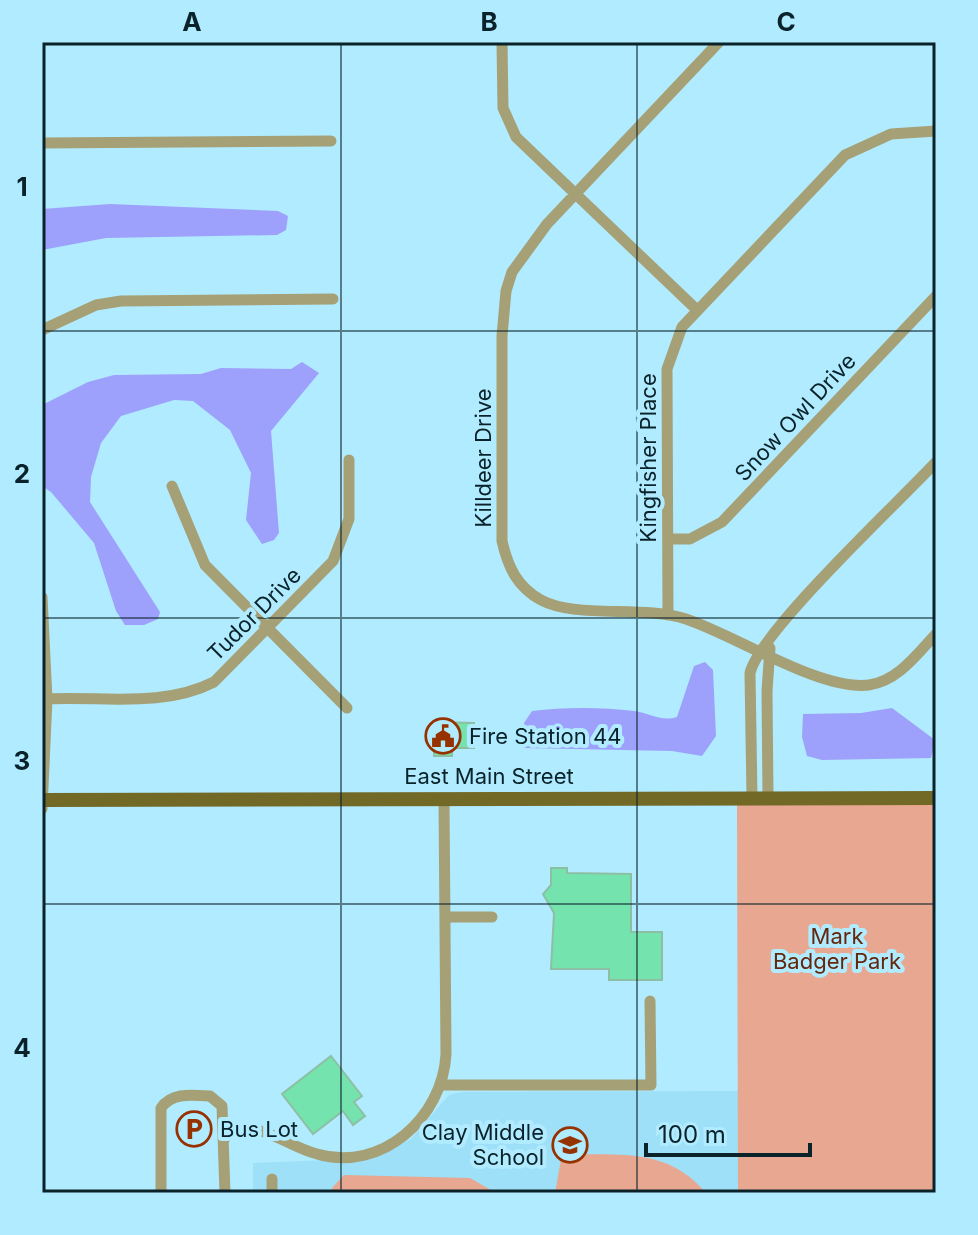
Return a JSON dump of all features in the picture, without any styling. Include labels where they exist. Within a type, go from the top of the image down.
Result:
[{"type":"main road","name":"East Main Street","points":[[43,803],[936,798]]},
{"type":"street","points":[[502,42],[503,108],[508,125],[575,197],[697,310]]},
{"type":"street","name":"Killdeer Drive","points":[[716,43],[523,253],[506,291],[502,336],[504,549],[518,582],[543,601],[560,607],[668,615],[718,630],[821,680],[837,684],[871,684],[896,674],[936,634]]},
{"type":"street","name":"Kingfisher Place","points":[[668,615],[667,369],[682,327],[845,155],[891,134],[936,131]]},
{"type":"street","points":[[42,143],[331,141]]},
{"type":"street","name":"Snow Owl Drive","points":[[668,539],[690,539],[722,522],[936,296]]},
{"type":"street","points":[[42,330],[96,305],[121,301],[333,299]]},
{"type":"street","name":"Tudor Drive","points":[[47,699],[165,698],[192,693],[214,682],[324,573],[339,550],[350,506],[349,460]]},
{"type":"street","points":[[752,797],[750,673],[771,639],[936,462]]},
{"type":"street","points":[[172,486],[205,565],[347,708]]},
{"type":"street","points":[[42,597],[47,699],[43,803]]},
{"type":"street","points":[[764,651],[768,797]]},
{"type":"street","points":[[224,1119],[234,1129],[273,1133],[320,1156],[368,1153],[390,1145],[413,1129],[430,1110],[441,1085],[446,1054],[444,799]]},
{"type":"street","points":[[445,917],[492,917]]},
{"type":"street","points":[[441,1085],[651,1085],[650,1001]]},
{"type":"street","points":[[161,1193],[160,1113],[165,1102],[177,1096],[210,1096],[222,1106],[225,1193]]},
{"type":"street","points":[[224,1140],[234,1129]]},
{"type":"street","points":[[272,1179],[272,1193]]},
{"type":"shaded area","name":"Clay Middle School","points":[[738,1091],[738,1193],[253,1193],[253,1163],[373,1158],[411,1139],[449,1095],[461,1092]]},
{"type":"green space","name":"Mark Badger Park","points":[[737,805],[936,805],[936,1193],[738,1193]]},
{"type":"green space","points":[[562,1154],[622,1155],[658,1161],[691,1178],[706,1193],[555,1193]]},
{"type":"green space","points":[[344,1175],[470,1178],[496,1193],[332,1193],[332,1188]]},
{"type":"water","points":[[110,204],[278,211],[288,216],[286,230],[277,235],[106,238],[42,250],[42,209]]},
{"type":"water","points":[[302,362],[319,373],[271,431],[279,533],[274,540],[262,544],[246,520],[251,473],[230,430],[193,401],[174,400],[121,416],[101,443],[91,477],[90,502],[160,612],[158,619],[144,625],[125,625],[116,611],[94,543],[51,492],[42,486],[42,405],[88,382],[114,375],[201,374],[221,368],[291,369]]},
{"type":"water","points":[[705,662],[713,670],[716,736],[702,756],[672,751],[524,748],[524,723],[532,711],[596,708],[634,711],[655,717],[677,717],[694,666]]},
{"type":"water","points":[[892,708],[935,740],[931,758],[822,760],[807,756],[802,737],[803,714],[861,713]]},
{"type":"building","points":[[434,722],[474,723],[474,748],[452,748],[452,756],[434,756]]},
{"type":"building","points":[[551,868],[567,868],[567,873],[631,874],[631,932],[662,932],[662,980],[609,980],[609,969],[551,969],[554,913],[543,894],[551,885]]},
{"type":"building","points":[[331,1056],[362,1096],[354,1102],[365,1116],[353,1125],[343,1111],[313,1134],[282,1094]]},
{"type":"place","name":"Fire Station 44","points":[[443,736]]},
{"type":"place","name":"Bus Lot","points":[[194,1129]]},
{"type":"place","name":"Clay Middle School","points":[[570,1145]]}]
